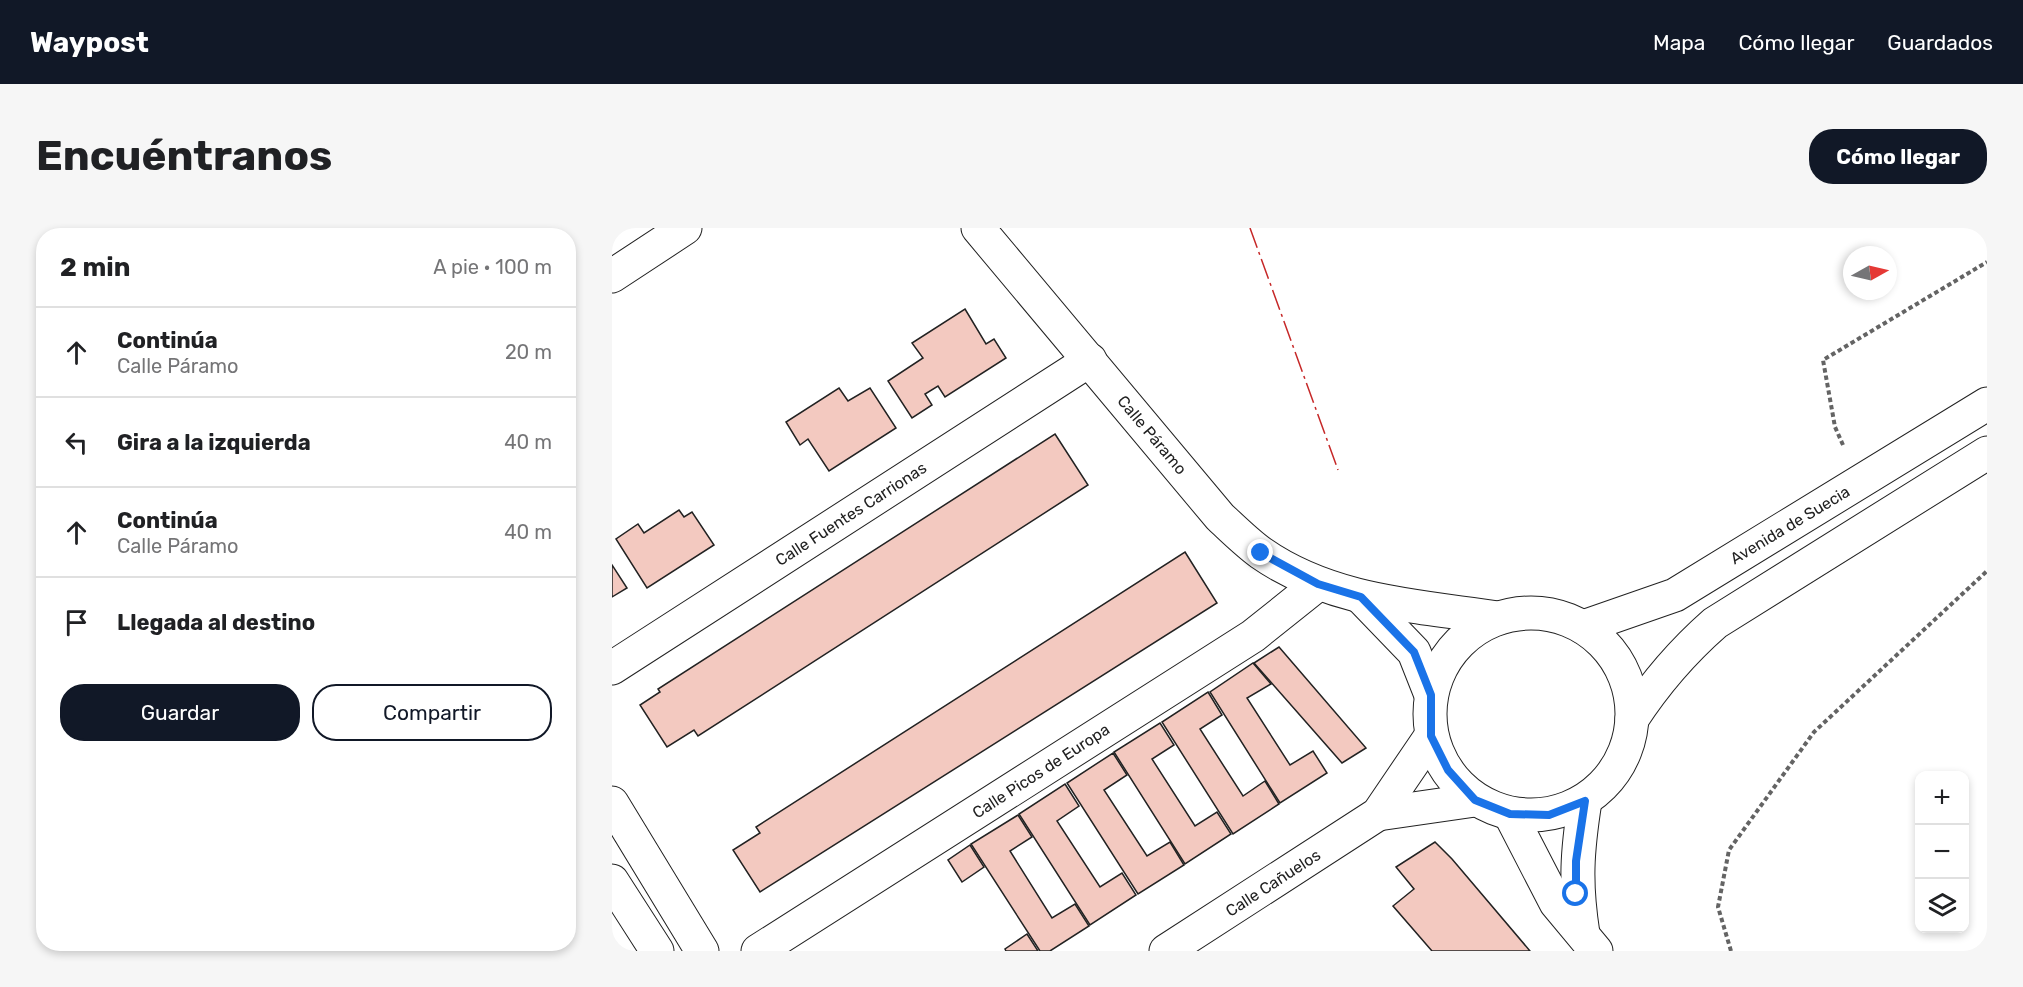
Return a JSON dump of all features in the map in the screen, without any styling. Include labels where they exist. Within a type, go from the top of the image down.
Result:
[{"type":"street","points":[[612,276],[685,228]]},
{"type":"street","name":"Calle Páramo","points":[[978,228],[1220,517],[1261,553],[1318,584],[1361,597],[1498,618]]},
{"type":"street","name":"Calle Fuentes Carrionas","points":[[612,668],[1090,360]]},
{"type":"street","name":"Avenida de Suecia","points":[[1583,627],[1675,595],[1987,404]]},
{"type":"street","points":[[1632,719],[1650,691],[1678,656],[1715,623],[1987,453]]},
{"type":"street","name":"Calle Picos de Europa","points":[[758,951],[1253,636],[1318,584]]},
{"type":"street","name":"Calle Páramo","points":[[1361,597],[1414,652],[1431,695]]},
{"type":"street","points":[[1536,614],[1556,616],[1583,627],[1610,651],[1627,683],[1632,719],[1626,751],[1610,780],[1585,801],[1549,815],[1510,814],[1475,800],[1448,770],[1431,736],[1431,695],[1439,670],[1454,648],[1474,630],[1498,618],[1536,614]]},
{"type":"street","name":"Calle Cañuelos","points":[[1174,949],[1378,814],[1431,736]]},
{"type":"street","name":"Calle Cañuelos","points":[[1378,814],[1475,800]]},
{"type":"street","points":[[1585,801],[1576,861],[1576,894],[1590,944]]},
{"type":"street","points":[[612,803],[702,951]]},
{"type":"street","points":[[1510,814],[1556,903],[1590,944]]},
{"type":"street","points":[[612,881],[657,951]]},
{"type":"path","points":[[1843,445],[1835,427],[1823,360],[1987,261]]},
{"type":"path","points":[[1731,951],[1718,907],[1729,850],[1814,732],[1987,571]]},
{"type":"building","points":[[965,309],[986,344],[994,339],[1006,358],[945,397],[938,386],[925,394],[932,405],[912,418],[888,381],[923,358],[912,343]]},
{"type":"building","points":[[839,388],[848,401],[870,388],[896,428],[829,471],[808,439],[800,445],[786,422]]},
{"type":"building","points":[[1055,434],[1088,485],[698,736],[694,730],[667,747],[640,705],[660,692],[658,689]]},
{"type":"building","points":[[679,510],[684,517],[692,512],[714,545],[647,588],[616,539],[638,524],[644,533]]},
{"type":"building","points":[[1185,552],[1217,603],[760,892],[733,850],[760,833],[756,827]]},
{"type":"building","points":[[612,565],[627,588],[612,597]]},
{"type":"building","points":[[1279,647],[1366,748],[1342,763],[1254,663]]},
{"type":"building","points":[[1253,663],[1271,684],[1247,698],[1290,765],[1313,751],[1327,773],[1280,803],[1210,692]]},
{"type":"building","points":[[1208,692],[1222,715],[1200,729],[1243,796],[1265,781],[1279,804],[1233,834],[1162,722]]},
{"type":"building","points":[[1160,723],[1174,745],[1152,759],[1195,826],[1217,812],[1231,834],[1185,864],[1114,752]]},
{"type":"building","points":[[1113,753],[1127,775],[1104,790],[1147,856],[1170,842],[1184,865],[1138,894],[1067,783]]},
{"type":"building","points":[[1065,784],[1079,806],[1057,821],[1100,887],[1122,873],[1136,895],[1090,925],[1019,814]]},
{"type":"building","points":[[1018,815],[1032,837],[1010,851],[1052,918],[1075,904],[1089,926],[1050,951],[1040,951],[971,844]]},
{"type":"building","points":[[1435,842],[1530,951],[1432,951],[1393,906],[1414,889],[1396,867]]},
{"type":"building","points":[[970,845],[984,867],[962,882],[948,860]]},
{"type":"building","points":[[1027,934],[1038,951],[1006,951],[1005,949]]},
{"type":"power","points":[[1250,228],[1338,470]]},
{"type":"route","points":[[1261,553],[1318,584],[1361,597],[1414,652],[1431,695],[1431,736],[1448,770],[1475,800],[1510,814],[1549,815],[1585,801],[1576,861],[1576,894]]}]
